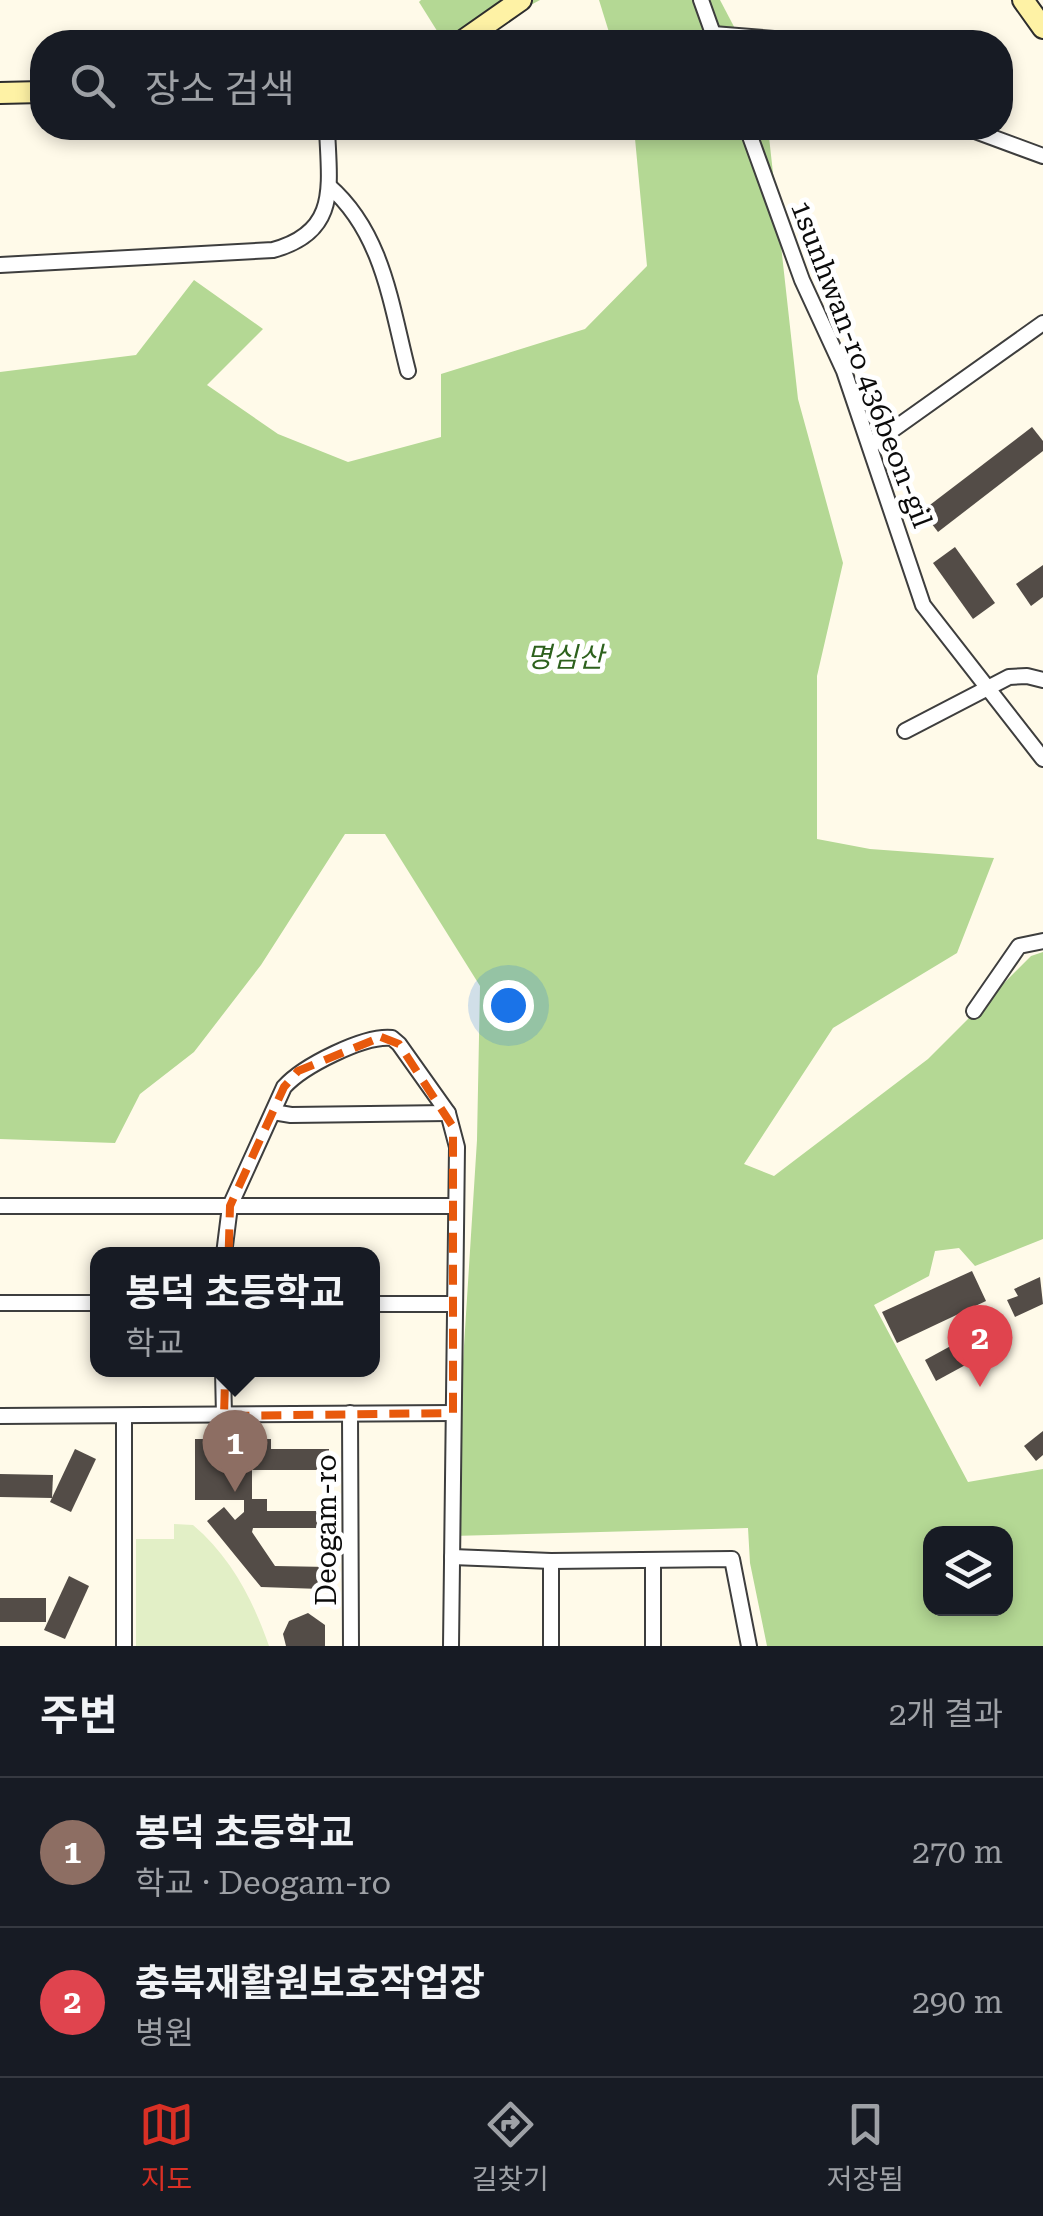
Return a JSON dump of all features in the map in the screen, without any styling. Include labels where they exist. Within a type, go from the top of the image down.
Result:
[{"type":"street","points":[[479,30],[520,0]]},
{"type":"street","points":[[701,0],[712,30]]},
{"type":"street","points":[[1023,0],[1043,28]]},
{"type":"street","points":[[0,93],[30,92]]},
{"type":"street","points":[[0,264],[272,250],[294,244],[310,234],[326,208],[327,140]]},
{"type":"street","name":"1sunhwan-ro 436beon-gil","points":[[751,140],[802,280],[844,371],[924,605],[1043,759]]},
{"type":"street","points":[[1000,140],[1043,156]]},
{"type":"street","points":[[329,186],[351,207],[379,256],[408,371]]},
{"type":"street","points":[[870,446],[1043,323]]},
{"type":"street","points":[[906,732],[1009,678],[1027,676],[1043,680]]},
{"type":"street","points":[[974,1011],[1020,946],[1043,941]]},
{"type":"street","points":[[225,1247],[230,1206],[284,1087],[298,1071],[381,1037],[399,1044],[448,1114],[456,1147],[451,1646]]},
{"type":"street","points":[[272,1112],[448,1114]]},
{"type":"street","points":[[0,1206],[456,1206]]},
{"type":"street","points":[[0,1302],[90,1303]]},
{"type":"street","points":[[380,1304],[454,1304]]},
{"type":"street","points":[[223,1377],[224,1416]]},
{"type":"street","name":"Deogam-ro","points":[[350,1413],[351,1646]]},
{"type":"street","name":"Deogam-ro","points":[[0,1416],[453,1413]]},
{"type":"street","points":[[124,1417],[124,1646]]},
{"type":"street","points":[[452,1558],[732,1559],[749,1646]]},
{"type":"street","points":[[551,1561],[551,1646]]},
{"type":"street","points":[[653,1561],[653,1646]]},
{"type":"highlighted area","points":[[381,1037],[399,1044],[453,1127],[453,1413],[224,1416],[230,1206],[284,1087],[298,1071]]},
{"type":"green space","points":[[540,0],[484,30],[436,30],[419,2]]},
{"type":"green space","points":[[599,0],[720,0],[736,30],[608,30]]},
{"type":"green space","name":"명심산","points":[[635,140],[769,140],[798,399],[843,563],[817,676],[817,839],[870,849],[994,858],[957,953],[833,1028],[744,1164],[774,1176],[928,1059],[1031,956],[1043,952],[1043,1239],[975,1266],[959,1248],[935,1251],[929,1276],[874,1305],[968,1482],[1043,1469],[1043,1646],[767,1646],[750,1563],[748,1528],[452,1536],[477,1140],[480,986],[385,834],[345,834],[261,965],[194,1052],[140,1094],[115,1143],[0,1139],[0,372],[136,355],[194,280],[263,329],[207,385],[278,434],[348,462],[441,437],[441,374],[585,329],[647,266]]},
{"type":"green space","points":[[174,1524],[193,1525],[230,1565],[256,1612],[269,1646],[136,1646],[136,1539],[174,1539]]},
{"type":"building","points":[[1032,427],[1043,441],[1043,451],[938,532],[922,511]]},
{"type":"building","points":[[955,547],[995,603],[973,619],[933,563]]},
{"type":"building","points":[[1043,565],[1043,597],[1031,606],[1016,584]]},
{"type":"building","points":[[972,1271],[986,1301],[897,1343],[882,1312]]},
{"type":"building","points":[[1040,1277],[1043,1304],[1015,1317],[1007,1300],[1018,1296],[1014,1289]]},
{"type":"building","points":[[993,1323],[1004,1344],[936,1381],[925,1360]]},
{"type":"building","points":[[1043,1431],[1043,1455],[1036,1461],[1024,1446]]},
{"type":"building","points":[[195,1439],[239,1439],[252,1447],[252,1439],[271,1439],[271,1449],[329,1449],[329,1463],[323,1463],[323,1470],[252,1470],[252,1499],[267,1499],[267,1511],[326,1511],[326,1521],[320,1521],[320,1528],[253,1528],[252,1532],[275,1566],[328,1567],[327,1583],[321,1583],[321,1589],[261,1587],[207,1521],[224,1507],[235,1520],[244,1512],[244,1500],[195,1500]]},
{"type":"building","points":[[75,1449],[96,1459],[71,1512],[50,1502]]},
{"type":"building","points":[[0,1474],[53,1475],[52,1498],[0,1497]]},
{"type":"building","points":[[69,1576],[89,1586],[65,1639],[44,1630]]},
{"type":"building","points":[[0,1598],[46,1598],[46,1622],[0,1622]]},
{"type":"building","points":[[308,1613],[325,1625],[325,1646],[286,1646],[283,1634],[289,1621]]},
{"type":"place","name":"충북재활원보호작업장","points":[[980,1387]]},
{"type":"place","name":"봉덕 초등학교","points":[[235,1492]]}]
